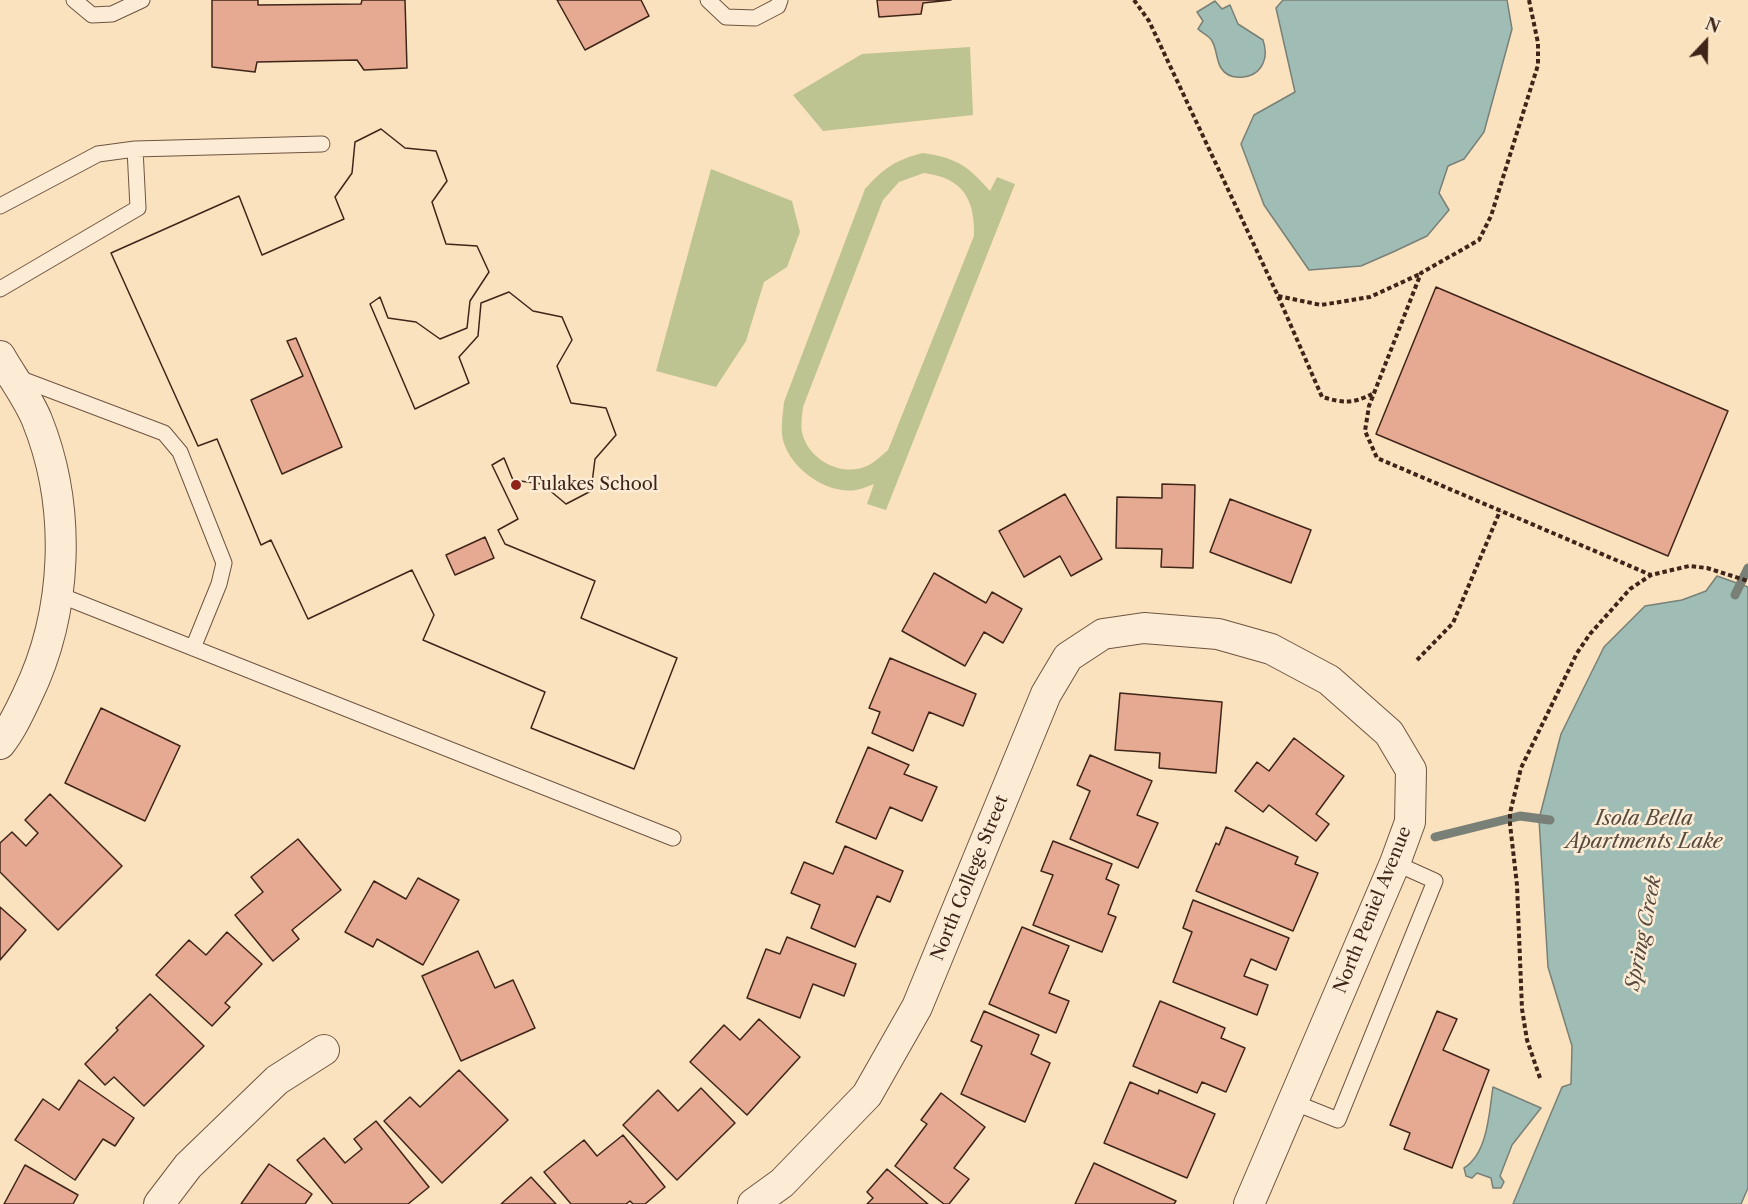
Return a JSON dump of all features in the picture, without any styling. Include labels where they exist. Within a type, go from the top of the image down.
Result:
[{"type":"street","points":[[0,744],[35,681],[50,639],[57,594],[61,523],[52,465],[36,418],[6,366]]},
{"type":"street","name":"North College Street","points":[[753,1204],[782,1183],[867,1095],[917,1007],[1046,694],[1068,657],[1103,634],[1144,628],[1218,634]]},
{"type":"street","name":"North Peniel Avenue","points":[[1218,634],[1271,649],[1329,680],[1389,733],[1411,770],[1410,822],[1395,863],[1249,1204]]},
{"type":"street","points":[[159,1204],[188,1166],[277,1080],[324,1050]]},
{"type":"lane","points":[[74,0],[92,15],[112,14],[142,0]]},
{"type":"lane","points":[[708,0],[726,17],[755,18],[778,6],[780,0]]},
{"type":"lane","points":[[0,206],[99,154],[135,149],[322,144]]},
{"type":"lane","points":[[0,289],[138,208],[135,149]]},
{"type":"lane","points":[[6,366],[164,433],[180,452],[224,563],[219,584],[193,648]]},
{"type":"lane","points":[[57,594],[673,838]]},
{"type":"lane","points":[[1293,1102],[1338,1120],[1435,880],[1395,863]]},
{"type":"path","points":[[1134,0],[1149,21],[1278,296],[1322,397],[1355,402],[1372,394]]},
{"type":"path","points":[[1278,296],[1321,305],[1370,297],[1421,273],[1479,240],[1491,216],[1538,65],[1538,43],[1529,0]]},
{"type":"path","points":[[1421,273],[1372,394],[1365,431],[1377,458],[1651,575]]},
{"type":"path","points":[[1417,660],[1453,623],[1500,511]]},
{"type":"path","points":[[1540,1078],[1527,1040],[1522,1009],[1517,885],[1510,824],[1510,813],[1521,768],[1577,653],[1590,634],[1630,589],[1651,575],[1689,566],[1707,568],[1748,581]]},
{"type":"green space","points":[[970,47],[973,115],[823,131],[793,95],[862,54]]},
{"type":"green space","points":[[923,153],[961,164],[990,191],[997,177],[1015,184],[886,510],[867,504],[874,484],[858,490],[844,490],[832,488],[809,476],[791,457],[785,446],[782,423],[784,402],[865,189],[891,166]],"holes":[[[924,173],[957,185],[964,192],[972,211],[974,236],[888,450],[860,469],[850,470],[830,465],[821,460],[807,445],[802,429],[803,407],[883,200],[899,182]]]},
{"type":"green space","points":[[711,169],[792,201],[800,232],[787,267],[764,282],[746,341],[716,387],[656,371]]},
{"type":"water","points":[[1283,0],[1507,0],[1512,29],[1484,132],[1464,159],[1448,166],[1439,193],[1449,210],[1427,236],[1361,266],[1309,270],[1264,205],[1241,144],[1254,115],[1295,92],[1276,8]]},
{"type":"water","points":[[1215,1],[1222,9],[1230,5],[1238,24],[1263,40],[1265,57],[1261,67],[1253,74],[1236,77],[1225,72],[1219,65],[1211,39],[1198,29],[1203,21],[1197,12]]},
{"type":"water","name":"Isola Bella Apartments Lake","points":[[1717,576],[1748,587],[1748,1188],[1741,1204],[1513,1204],[1562,1087],[1571,1084],[1572,1046],[1548,967],[1539,819],[1561,734],[1604,647],[1645,606],[1682,600],[1706,591]]},
{"type":"water","points":[[1493,1087],[1541,1108],[1512,1145],[1500,1176],[1504,1182],[1501,1188],[1493,1188],[1491,1178],[1477,1173],[1472,1178],[1466,1176],[1464,1168],[1472,1161],[1483,1143]]},
{"type":"building","points":[[212,0],[258,0],[258,5],[361,4],[362,0],[405,0],[407,68],[364,70],[357,60],[257,62],[255,72],[212,67]]},
{"type":"building","points":[[557,0],[641,0],[649,16],[585,50]]},
{"type":"building","points":[[877,0],[951,0],[923,3],[921,14],[879,17]]},
{"type":"building","points":[[381,129],[405,148],[436,151],[447,181],[432,202],[446,244],[477,246],[489,272],[470,301],[467,328],[440,339],[416,322],[388,318],[380,297],[370,304],[415,409],[469,383],[459,357],[478,336],[481,303],[509,292],[533,311],[562,317],[572,340],[557,366],[571,403],[606,408],[616,435],[595,459],[591,491],[566,504],[542,484],[513,480],[504,458],[492,465],[518,519],[498,530],[505,544],[595,581],[581,618],[677,658],[634,769],[531,728],[545,692],[423,640],[434,615],[412,570],[308,619],[271,540],[261,545],[217,439],[198,446],[111,253],[239,196],[262,255],[344,219],[335,197],[352,173],[355,142]],"holes":[[[296,338],[342,447],[282,474],[251,400],[303,376],[287,341]],[[485,537],[494,558],[455,575],[446,555]]]},
{"type":"building","points":[[381,129],[405,148],[436,151],[447,181],[432,202],[446,244],[477,246],[489,272],[470,301],[467,328],[440,339],[416,322],[388,318],[380,297],[370,304],[415,409],[469,383],[459,357],[478,336],[481,303],[509,292],[533,311],[562,317],[572,340],[557,366],[571,403],[606,408],[616,435],[595,459],[591,491],[566,504],[542,484],[513,480],[504,458],[492,465],[518,519],[498,530],[505,544],[595,581],[581,618],[677,658],[634,769],[531,728],[545,692],[423,640],[434,615],[412,570],[308,619],[271,540],[261,545],[217,439],[198,446],[111,253],[239,196],[262,255],[344,219],[335,197],[352,173],[355,142]]},
{"type":"building","points":[[1436,287],[1728,411],[1668,556],[1376,434]]},
{"type":"building","points":[[1162,484],[1195,485],[1193,568],[1161,567],[1162,549],[1116,548],[1117,497],[1162,498]]},
{"type":"building","points":[[1065,494],[1102,559],[1071,576],[1060,556],[1024,577],[999,531]]},
{"type":"building","points":[[1230,499],[1311,530],[1291,583],[1210,552]]},
{"type":"building","points":[[934,573],[986,603],[992,592],[1022,609],[1003,643],[984,632],[965,666],[902,631]]},
{"type":"building","points":[[890,658],[976,694],[963,726],[929,712],[913,751],[872,733],[880,712],[869,708]]},
{"type":"building","points":[[1120,693],[1222,702],[1216,773],[1159,768],[1160,753],[1115,750]]},
{"type":"building","points":[[101,708],[180,746],[145,821],[65,783]]},
{"type":"building","points":[[1294,738],[1344,776],[1316,814],[1329,824],[1316,841],[1269,805],[1263,812],[1235,791],[1257,762],[1269,771]]},
{"type":"building","points":[[868,747],[909,765],[904,774],[937,787],[922,821],[890,807],[876,839],[836,822]]},
{"type":"building","points":[[1090,755],[1152,781],[1137,815],[1158,823],[1138,868],[1070,839],[1090,791],[1077,785]]},
{"type":"building","points":[[50,794],[122,866],[58,930],[0,872],[0,843],[12,832],[26,846],[38,833],[25,820]]},
{"type":"building","points":[[1226,827],[1298,857],[1295,864],[1318,873],[1293,931],[1196,891],[1216,843],[1219,845]]},
{"type":"building","points":[[298,839],[341,890],[292,930],[299,939],[273,961],[235,915],[263,892],[251,877]]},
{"type":"building","points":[[1053,841],[1112,864],[1106,879],[1119,885],[1108,914],[1116,917],[1102,952],[1033,925],[1053,875],[1041,871]]},
{"type":"building","points":[[845,846],[903,871],[890,902],[877,896],[855,947],[811,928],[820,905],[791,893],[804,862],[833,874]]},
{"type":"building","points":[[418,878],[459,900],[423,965],[377,939],[373,947],[345,932],[374,881],[406,899]]},
{"type":"building","points":[[1193,900],[1289,938],[1276,970],[1251,959],[1244,976],[1268,985],[1257,1015],[1173,982],[1192,932],[1183,928]]},
{"type":"building","points":[[0,907],[26,930],[0,960]]},
{"type":"building","points":[[1022,927],[1069,946],[1049,993],[1069,1001],[1056,1033],[989,1004]]},
{"type":"building","points":[[227,932],[262,964],[225,1003],[230,1007],[212,1026],[156,975],[189,940],[206,955]]},
{"type":"building","points":[[787,937],[856,964],[844,996],[813,984],[800,1018],[747,998],[766,949],[780,954]]},
{"type":"building","points":[[478,951],[495,988],[513,980],[535,1028],[461,1061],[422,976]]},
{"type":"building","points":[[150,994],[204,1046],[144,1106],[114,1077],[105,1085],[85,1064]]},
{"type":"building","points":[[1160,1001],[1225,1028],[1221,1038],[1245,1048],[1226,1092],[1202,1082],[1197,1093],[1133,1066]]},
{"type":"building","points":[[984,1011],[1039,1035],[1031,1054],[1050,1063],[1025,1122],[961,1094],[982,1046],[971,1041]]},
{"type":"building","points":[[1437,1011],[1457,1019],[1443,1050],[1489,1070],[1452,1168],[1404,1149],[1410,1133],[1390,1125]]},
{"type":"building","points":[[759,1019],[800,1057],[747,1115],[690,1062],[724,1025],[740,1040]]},
{"type":"building","points":[[459,1070],[508,1120],[442,1183],[384,1121],[410,1097],[420,1107]]},
{"type":"building","points":[[79,1080],[134,1118],[115,1146],[103,1139],[75,1180],[15,1140],[43,1099],[59,1110]]},
{"type":"building","points":[[1130,1082],[1158,1094],[1159,1090],[1215,1114],[1187,1178],[1104,1143]]},
{"type":"building","points":[[701,1088],[735,1123],[677,1180],[623,1125],[658,1090],[678,1111]]},
{"type":"building","points":[[941,1093],[985,1127],[954,1168],[969,1179],[949,1204],[944,1204],[895,1166],[927,1124],[921,1120]]},
{"type":"building","points":[[376,1121],[429,1187],[408,1204],[333,1204],[297,1160],[324,1138],[345,1163],[362,1149],[354,1139]]},
{"type":"building","points":[[623,1135],[665,1187],[645,1204],[633,1204],[630,1201],[626,1204],[571,1204],[544,1172],[584,1140],[597,1156]]},
{"type":"building","points":[[1094,1163],[1176,1201],[1174,1204],[1075,1204]]},
{"type":"building","points":[[269,1164],[312,1194],[305,1204],[241,1204]]},
{"type":"building","points":[[25,1165],[78,1195],[73,1204],[4,1204]]},
{"type":"building","points":[[887,1169],[928,1204],[867,1204],[873,1198],[867,1192]]},
{"type":"building","points":[[531,1177],[556,1204],[501,1204]]},
{"type":"waterway","name":"Spring Creek","points":[[1735,595],[1748,568]]},
{"type":"waterway","points":[[1435,837],[1520,816],[1550,820]]},
{"type":"place","name":"Tulakes School","points":[[516,485]]}]
